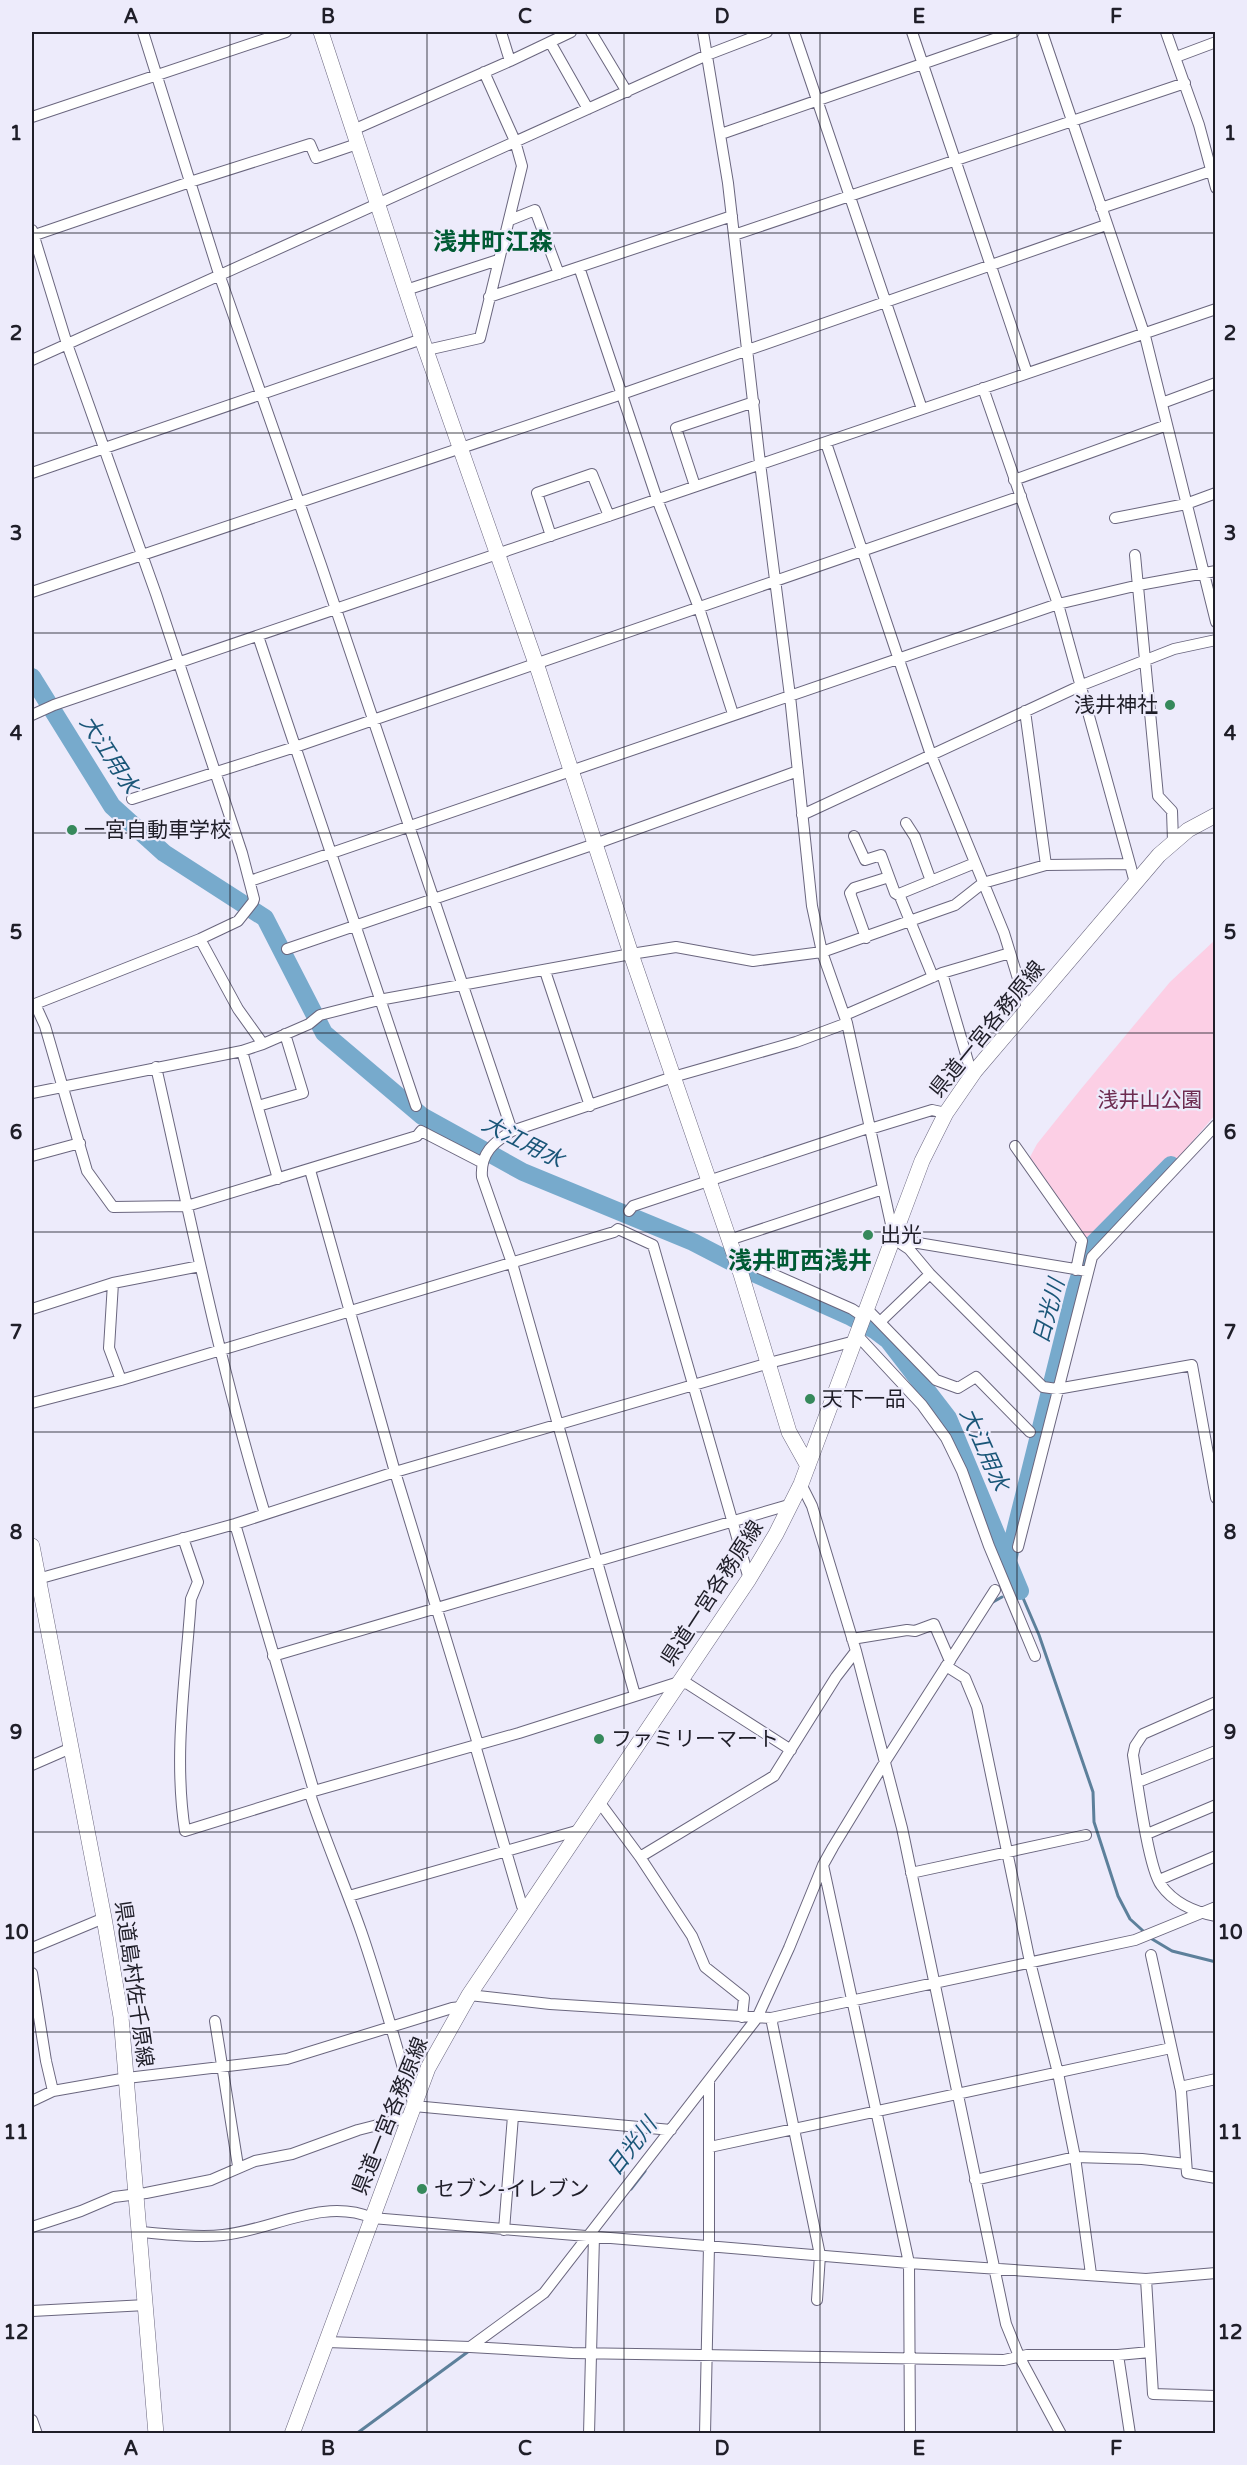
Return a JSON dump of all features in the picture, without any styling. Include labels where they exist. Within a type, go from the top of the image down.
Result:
[{"type":"main road","points":[[321,32],[424,344],[536,664],[631,954],[741,1274],[789,1432],[808,1466]]},
{"type":"main road","name":"県道一宮各務原線","points":[[292,2433],[428,2068],[465,2001],[749,1579],[792,1504],[922,1161],[946,1113],[972,1075],[1027,1008],[1135,883],[1173,841],[1215,815]]},
{"type":"main road","name":"県道島村佐千原線","points":[[32,1546],[35,1580],[71,1748],[121,2017],[156,2433]]},
{"type":"street","points":[[143,32],[219,274],[300,503],[512,1131]]},
{"type":"street","points":[[32,117],[286,32]]},
{"type":"street","points":[[501,32],[510,61]]},
{"type":"street","points":[[484,1163],[421,1131],[417,1136],[188,1206],[113,1207],[87,1171],[45,1026],[35,1004],[200,939],[238,921],[253,902],[242,853],[142,556],[67,344],[32,234],[310,144],[316,158],[484,72],[571,32]]},
{"type":"street","points":[[591,32],[627,92]]},
{"type":"street","points":[[703,32],[721,134],[732,216],[760,463],[790,696],[812,906],[822,952],[846,1019],[894,1239],[909,1249],[930,1274],[1043,1387],[1057,1389],[1192,1365],[1211,1442],[1215,1498]]},
{"type":"street","points":[[32,360],[707,55],[767,32]]},
{"type":"street","points":[[794,32],[922,410]]},
{"type":"street","points":[[912,32],[1027,373]]},
{"type":"street","points":[[721,134],[1014,32]]},
{"type":"street","points":[[1042,32],[1144,333],[1215,622]]},
{"type":"street","points":[[1166,32],[1211,153],[1211,171],[1215,188]]},
{"type":"street","points":[[550,42],[588,109]]},
{"type":"street","points":[[1176,57],[1215,42]]},
{"type":"street","points":[[32,473],[261,395],[424,344],[480,338],[522,166],[515,141],[484,72]]},
{"type":"street","points":[[734,235],[1185,83]]},
{"type":"street","points":[[1101,208],[1211,171]]},
{"type":"street","points":[[510,220],[535,210],[560,274]]},
{"type":"street","points":[[489,297],[732,216]]},
{"type":"street","points":[[32,592],[622,394],[1106,225]]},
{"type":"street","points":[[406,290],[498,260]]},
{"type":"street","points":[[579,267],[657,499],[699,608],[733,714]]},
{"type":"street","points":[[32,701],[42,711],[760,463],[826,443],[1215,309]]},
{"type":"street","points":[[1162,403],[1215,383]]},
{"type":"street","points":[[983,388],[1058,604],[1135,883]]},
{"type":"street","points":[[695,486],[676,428],[754,402]]},
{"type":"street","points":[[1014,480],[1167,425]]},
{"type":"street","points":[[826,443],[931,755],[1010,953],[1027,1008]]},
{"type":"street","points":[[551,536],[537,493],[592,474],[609,516]]},
{"type":"street","points":[[1115,518],[1186,504],[1215,493]]},
{"type":"street","points":[[132,799],[295,747],[1021,496]]},
{"type":"street","points":[[1135,555],[1158,796],[1172,811],[1173,841]]},
{"type":"street","points":[[249,881],[1058,604],[1138,585],[1215,571]]},
{"type":"street","points":[[258,636],[353,926],[416,1106]]},
{"type":"street","points":[[802,814],[1082,685],[1174,649],[1215,640]]},
{"type":"street","points":[[1025,711],[1046,865]]},
{"type":"street","points":[[287,949],[596,844],[798,771]]},
{"type":"street","points":[[906,823],[915,837],[931,881]]},
{"type":"street","points":[[854,836],[865,860],[881,855],[895,893],[900,896],[909,922],[938,975],[972,1075]]},
{"type":"street","points":[[900,896],[899,894],[975,863]]},
{"type":"street","points":[[32,1093],[242,1051],[309,1024],[320,1016],[379,1000],[631,954],[676,946],[753,961],[822,952],[955,905],[983,883],[1046,865],[1130,864]]},
{"type":"street","points":[[866,938],[850,893],[854,888],[889,877]]},
{"type":"street","points":[[200,939],[238,1009],[263,1044]]},
{"type":"street","points":[[635,1695],[512,1263],[482,1178],[489,1149],[494,1142],[512,1131],[673,1077],[796,1042],[938,975],[1010,953]]},
{"type":"street","points":[[545,971],[590,1106]]},
{"type":"street","points":[[258,1106],[303,1093],[285,1034]]},
{"type":"street","points":[[242,1051],[278,1179]]},
{"type":"street","points":[[156,1067],[218,1350],[241,1437],[265,1514]]},
{"type":"street","points":[[629,1211],[633,1206],[865,1129],[932,1110],[946,1113]]},
{"type":"street","points":[[1082,1270],[1215,1125]]},
{"type":"street","points":[[32,1156],[80,1143]]},
{"type":"street","points":[[1016,1146],[1082,1241],[1082,1270],[1057,1389],[1018,1547]]},
{"type":"street","points":[[310,1170],[395,1472],[525,1911]]},
{"type":"street","points":[[729,1240],[883,1189]]},
{"type":"street","points":[[32,1404],[121,1380],[618,1229],[653,1245],[749,1579]]},
{"type":"street","points":[[894,1239],[1082,1270]]},
{"type":"street","points":[[734,1257],[881,1321],[936,1380],[958,1388],[976,1377],[1030,1432]]},
{"type":"street","points":[[32,1308],[113,1283],[200,1266]]},
{"type":"street","points":[[881,1321],[930,1274]]},
{"type":"street","points":[[113,1283],[109,1348],[121,1380]]},
{"type":"street","points":[[35,1580],[235,1524],[395,1472],[558,1426],[856,1336],[922,1405],[946,1438],[962,1471],[989,1546],[1035,1656]]},
{"type":"street","points":[[801,1484],[812,1506],[856,1651],[885,1760],[959,2094],[1006,2324],[1018,2356],[1060,2433]]},
{"type":"street","points":[[273,1656],[792,1504]]},
{"type":"street","points":[[235,1524],[322,1830],[349,1896],[391,2026],[412,2112]]},
{"type":"street","points":[[183,1538],[198,1582],[191,1599],[181,1748],[181,1802],[185,1831],[477,1745],[680,1682],[688,1684],[790,1750]]},
{"type":"street","points":[[470,2347],[544,2293],[757,2018],[823,1865],[885,1760],[995,1590]]},
{"type":"street","points":[[852,1639],[907,1630],[915,1631],[934,1624],[948,1664],[965,1678],[977,1707],[1030,1962],[1058,2073],[1075,2157],[1090,2274]]},
{"type":"street","points":[[640,1857],[774,1776],[836,1677],[856,1651]]},
{"type":"street","points":[[1215,1702],[1143,1734],[1135,1746],[1133,1755],[1152,1861],[1159,1880],[1181,1904],[1200,1913],[1215,1916]]},
{"type":"street","points":[[32,1765],[71,1748]]},
{"type":"street","points":[[1138,1782],[1215,1751]]},
{"type":"street","points":[[600,1803],[640,1857],[692,1936],[705,1967],[744,1998],[742,2017]]},
{"type":"street","points":[[1147,1834],[1215,1805]]},
{"type":"street","points":[[349,1896],[580,1830]]},
{"type":"street","points":[[911,1873],[1086,1835]]},
{"type":"street","points":[[1159,1880],[1215,1856]]},
{"type":"street","points":[[823,1865],[909,2263],[910,2433]]},
{"type":"street","points":[[32,2101],[53,2091],[127,2078],[287,2059],[465,2001],[771,2018],[1139,1938],[1215,1907]]},
{"type":"street","points":[[32,1948],[104,1918]]},
{"type":"street","points":[[1152,1955],[1180,2087],[1187,2173],[1215,2178]]},
{"type":"street","points":[[32,1973],[53,2091]]},
{"type":"street","points":[[771,2018],[820,2255],[817,2300]]},
{"type":"street","points":[[215,2021],[238,2166]]},
{"type":"street","points":[[710,2147],[794,2127],[1172,2048]]},
{"type":"street","points":[[1180,2087],[1215,2079]]},
{"type":"street","points":[[705,2433],[709,2246],[709,2081]]},
{"type":"street","points":[[32,2227],[81,2211],[114,2197],[211,2180],[238,2166],[292,2154],[412,2112],[513,2116],[671,2130]]},
{"type":"street","points":[[504,2230],[513,2116]]},
{"type":"street","points":[[975,2180],[1075,2157],[1142,2159],[1186,2164]]},
{"type":"street","points":[[140,2232],[188,2236],[223,2235],[308,2214],[337,2211],[358,2212],[372,2218],[909,2263],[1146,2279],[1215,2273]]},
{"type":"street","points":[[589,2433],[592,2354],[590,2236]]},
{"type":"street","points":[[1146,2279],[1153,2394],[1215,2396]]},
{"type":"street","points":[[32,2311],[146,2305]]},
{"type":"street","points":[[327,2342],[592,2354],[1004,2360],[1018,2356],[1118,2355],[1150,2352]]},
{"type":"street","points":[[1118,2355],[1130,2433]]},
{"type":"street","points":[[32,2421],[37,2433]]},
{"type":"green space","name":"浅井山公園","points":[[1215,940],[1215,1115],[1184,1151],[1090,1243],[1030,1157],[1037,1144],[1081,1089],[1170,982]]},
{"type":"waterway","name":"大江用水","points":[[32,677],[112,806],[164,853],[265,918],[324,1033],[422,1116],[523,1172],[693,1242],[749,1271],[849,1316],[888,1340],[948,1418],[1020,1591]]},
{"type":"waterway","name":"日光川","points":[[1008,1560],[1076,1287],[1089,1248],[1171,1165]]},
{"type":"waterway","points":[[1015,1593],[1020,1591],[1039,1635],[1093,1792],[1094,1822],[1118,1896],[1130,1919],[1152,1939],[1172,1951],[1216,1962]]},
{"type":"waterway","name":"日光川","points":[[993,1602],[1002,1597]]},
{"type":"waterway","name":"日光川","points":[[631,2189],[645,2171]]},
{"type":"waterway","name":"日光川","points":[[356,2434],[469,2351]]},
{"type":"place","name":"浅井神社","points":[[1170,705]]},
{"type":"place","name":"一宮自動車学校","points":[[72,830]]},
{"type":"place","name":"出光","points":[[868,1235]]},
{"type":"place","name":"天下一品","points":[[810,1399]]},
{"type":"place","name":"ファミリーマート","points":[[599,1739]]},
{"type":"place","name":"セブン-イレブン","points":[[422,2189]]},
{"type":"district","name":"浅井町江森","points":[[493,242]]},
{"type":"district","name":"浅井町西浅井","points":[[800,1261]]}]
